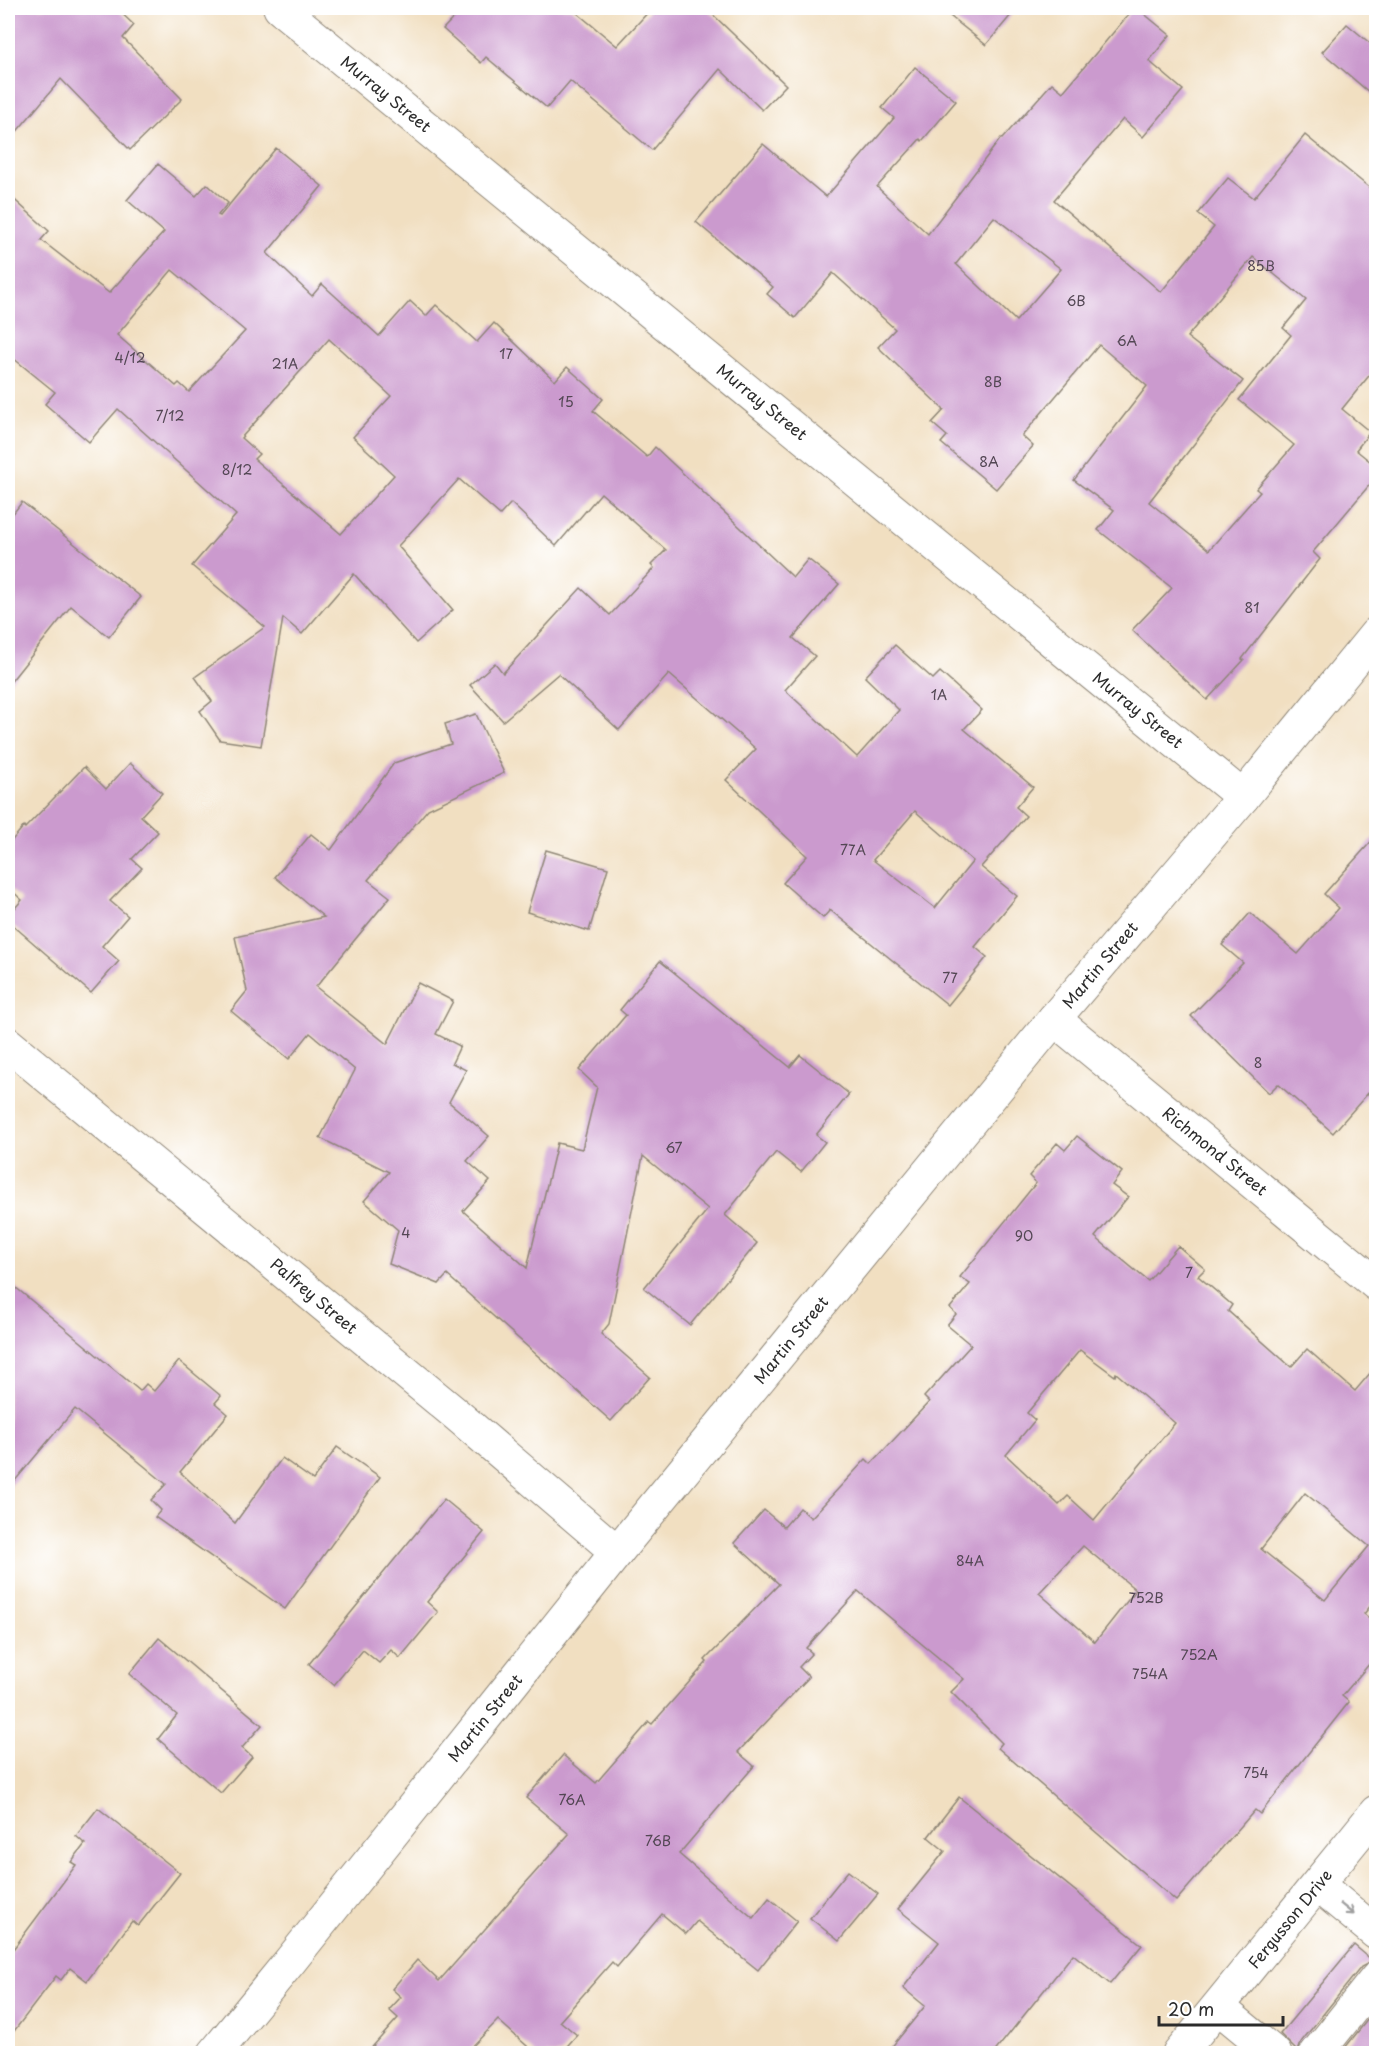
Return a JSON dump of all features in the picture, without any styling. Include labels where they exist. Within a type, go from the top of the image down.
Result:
[{"type":"street","name":"Murray Street","points":[[280,8],[1244,797]]},
{"type":"street","name":"Martin Street","points":[[214,2054],[299,1951],[617,1552],[1054,1019],[1244,797],[1377,634]]},
{"type":"street","name":"Richmond Street","points":[[1054,1019],[1377,1284]]},
{"type":"street","name":"Palfrey Street","points":[[8,1044],[448,1407],[617,1552]]},
{"type":"street","name":"Fergusson Drive","points":[[1179,2054],[1377,1812]]},
{"type":"street","points":[[1318,1885],[1377,1933]]},
{"type":"street","points":[[1316,2054],[1377,1979]]},
{"type":"street","points":[[1218,2007],[1275,2054]]},
{"type":"building","points":[[8,8],[116,8],[134,25],[123,38],[182,99],[130,150],[61,79],[8,142]]},
{"type":"building","points":[[463,8],[571,8],[617,46],[652,8],[706,8],[786,85],[762,110],[720,69],[652,150],[570,81],[547,108],[486,57],[481,63],[443,29]]},
{"type":"building","points":[[940,8],[1017,8],[986,45]]},
{"type":"building","points":[[1134,8],[1137,8],[1170,35],[1149,61],[1183,90],[1143,137],[1123,119],[1054,200],[1161,292],[1214,227],[1198,214],[1228,178],[1254,198],[1305,135],[1377,194],[1377,366],[1342,409],[1370,432],[1356,450],[1377,467],[1377,476],[1313,552],[1320,559],[1242,659],[1244,660],[1207,700],[1132,630],[1172,588],[1098,530],[1114,510],[1074,480],[1147,386],[1099,345],[1022,436],[1033,446],[996,489],[941,443],[947,436],[932,423],[944,410],[878,347],[895,329],[833,273],[795,318],[767,294],[773,287],[696,222],[763,144],[826,197],[894,118],[882,108],[915,67],[956,101],[922,141],[920,139],[877,187],[928,234],[1001,138],[1052,83],[1063,92]],"holes":[[[994,217],[1061,269],[1016,321],[956,264]],[[1253,257],[1306,300],[1283,328],[1291,335],[1239,400],[1294,445],[1256,489],[1260,492],[1209,550],[1149,502],[1243,381],[1187,337]]]},
{"type":"building","points":[[1347,24],[1377,49],[1377,99],[1322,52]]},
{"type":"building","points":[[276,148],[322,186],[267,253],[312,296],[322,284],[379,336],[410,301],[426,316],[436,305],[477,342],[494,323],[555,381],[567,367],[603,399],[593,411],[647,457],[655,447],[793,577],[808,559],[839,584],[793,638],[815,656],[785,690],[857,757],[899,710],[865,677],[895,645],[933,679],[940,672],[982,710],[964,729],[1033,787],[1016,807],[1026,816],[981,867],[1017,896],[975,947],[987,957],[948,1005],[830,910],[823,918],[783,883],[807,856],[726,780],[756,749],[669,674],[619,730],[558,674],[503,721],[470,685],[495,663],[503,673],[581,588],[610,615],[654,568],[651,565],[666,550],[601,493],[556,546],[511,503],[500,515],[459,479],[398,546],[453,610],[416,643],[354,574],[302,634],[283,618],[261,746],[220,740],[200,711],[212,701],[195,677],[265,627],[192,566],[236,515],[118,409],[89,442],[45,404],[55,392],[8,354],[8,194],[49,231],[41,240],[109,293],[164,232],[127,200],[158,164],[196,196],[207,184],[228,203],[218,215],[220,216]],"holes":[[[172,270],[245,331],[189,392],[179,383],[176,386],[117,335]],[[329,339],[391,396],[353,437],[394,475],[341,534],[254,459],[259,454],[241,438]],[[915,811],[973,861],[935,908],[873,860]]]},
{"type":"building","points":[[22,502],[141,597],[109,637],[71,606],[8,685],[8,520]]},
{"type":"building","points":[[476,714],[504,773],[428,809],[368,880],[390,897],[316,987],[387,1044],[418,983],[453,1001],[436,1034],[460,1046],[452,1063],[466,1070],[449,1102],[489,1136],[467,1161],[490,1181],[463,1211],[527,1268],[557,1143],[582,1149],[597,1087],[579,1070],[626,1015],[620,1010],[660,961],[790,1067],[800,1055],[849,1094],[816,1135],[825,1142],[801,1172],[776,1152],[725,1215],[757,1243],[690,1325],[644,1288],[708,1209],[643,1156],[609,1324],[601,1334],[650,1377],[611,1421],[447,1275],[439,1284],[389,1264],[398,1230],[364,1201],[389,1172],[320,1138],[355,1070],[310,1033],[289,1059],[231,1011],[247,991],[235,937],[324,917],[275,877],[311,834],[331,850],[394,763],[451,744],[445,724]]},
{"type":"building","points":[[130,763],[162,793],[141,816],[158,832],[132,859],[142,868],[110,901],[128,916],[102,946],[119,961],[91,993],[8,921],[8,916],[22,900],[8,887],[8,845],[84,767],[106,789]]},
{"type":"building","points":[[1377,835],[1377,1083],[1333,1133],[1278,1084],[1269,1093],[1191,1016],[1243,963],[1222,945],[1250,913],[1298,954],[1339,908],[1324,894]]},
{"type":"building","points":[[546,850],[608,868],[589,931],[527,912]]},
{"type":"building","points":[[1077,1136],[1122,1172],[1112,1185],[1128,1197],[1095,1237],[1148,1281],[1178,1246],[1205,1269],[1198,1276],[1232,1305],[1228,1311],[1291,1367],[1307,1349],[1355,1391],[1377,1365],[1377,1598],[1364,1614],[1377,1624],[1377,1655],[1342,1696],[1349,1702],[1260,1814],[1255,1810],[1176,1901],[998,1748],[1002,1743],[951,1692],[964,1679],[858,1591],[806,1648],[812,1653],[799,1667],[809,1677],[738,1752],[754,1766],[679,1854],[753,1918],[769,1898],[797,1921],[758,1970],[697,1921],[686,1934],[662,1914],[617,1967],[612,1962],[560,2021],[577,2035],[560,2054],[536,2054],[498,2020],[465,2054],[366,2054],[398,2018],[389,2010],[401,1997],[392,1989],[417,1960],[439,1981],[569,1834],[526,1798],[563,1755],[596,1783],[649,1722],[652,1724],[707,1662],[705,1660],[779,1584],[734,1543],[764,1510],[784,1527],[800,1508],[811,1518],[866,1459],[871,1464],[929,1402],[924,1397],[971,1345],[947,1325],[956,1314],[950,1308],[970,1284],[960,1277],[1036,1183],[1029,1176],[1057,1143],[1065,1150]],"holes":[[[1080,1350],[1115,1376],[1116,1373],[1175,1423],[1094,1520],[1068,1496],[1059,1505],[1006,1455],[1035,1420],[1027,1413]],[[1305,1493],[1369,1546],[1325,1600],[1261,1549]],[[1083,1546],[1136,1590],[1095,1642],[1039,1593]]]},
{"type":"building","points":[[8,1281],[140,1391],[146,1384],[154,1391],[179,1361],[221,1396],[215,1403],[228,1414],[180,1472],[235,1523],[282,1458],[313,1480],[337,1447],[380,1477],[285,1609],[155,1517],[161,1510],[151,1500],[166,1484],[75,1409],[8,1489]]},
{"type":"building","points":[[444,1499],[484,1532],[427,1602],[438,1612],[400,1658],[391,1650],[379,1663],[363,1650],[334,1685],[309,1664]]},
{"type":"building","points":[[159,1638],[262,1725],[242,1748],[252,1757],[221,1793],[158,1739],[177,1715],[129,1674]]},
{"type":"building","points":[[959,1797],[1142,1945],[1110,1984],[1073,1954],[993,2054],[886,2054],[925,2006],[903,1988],[939,1942],[898,1909],[945,1851],[928,1837]]},
{"type":"building","points":[[98,1808],[180,1873],[138,1926],[132,1921],[87,1981],[70,1968],[61,1980],[56,1976],[8,2039],[8,1956],[76,1865],[71,1862],[85,1844],[76,1836]]},
{"type":"building","points":[[848,1871],[878,1894],[839,1941],[810,1918]]},
{"type":"building","points":[[1354,1945],[1373,1961],[1361,1967],[1301,2042],[1298,2052],[1280,2034]]},
{"type":"building","points":[[1377,2008],[1377,2054],[1340,2054]]}]
